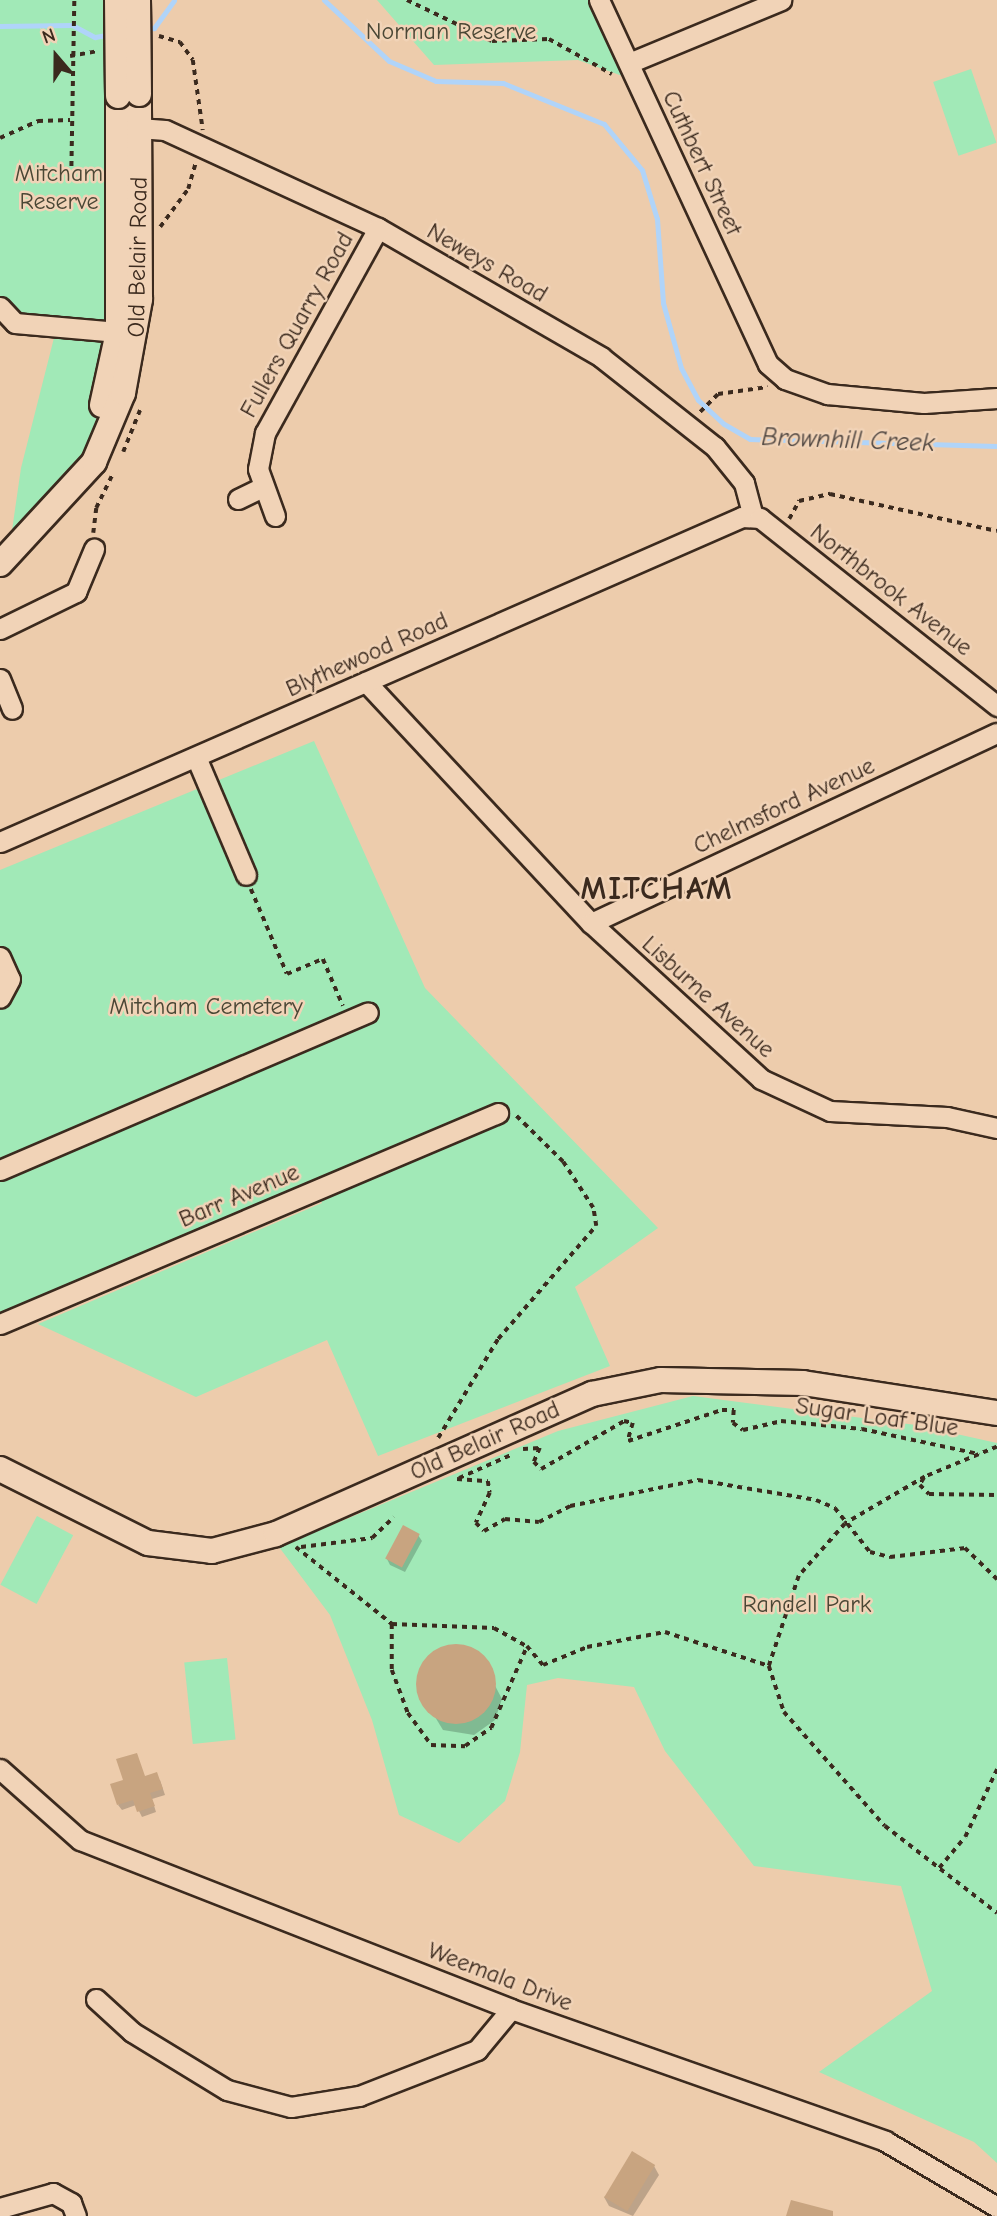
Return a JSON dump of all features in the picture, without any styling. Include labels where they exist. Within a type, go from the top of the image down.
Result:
[{"type":"main road","name":"Old Belair Road","points":[[117,0],[128,95]]},
{"type":"main road","name":"Old Belair Road","points":[[0,564],[65,496],[128,333],[128,95],[138,0]]},
{"type":"main road","name":"Old Belair Road","points":[[0,1469],[148,1543],[183,1551],[239,1548],[286,1541],[422,1470],[592,1394],[661,1380],[803,1383],[997,1413]]},
{"type":"street","name":"Cuthbert Street","points":[[599,0],[756,347],[781,375]]},
{"type":"street","points":[[632,70],[782,0]]},
{"type":"street","name":"Neweys Road","points":[[128,127],[200,146],[378,228],[629,375],[715,447],[744,483],[753,516]]},
{"type":"street","name":"Fullers Quarry Road","points":[[275,516],[258,469],[265,433],[378,228]]},
{"type":"street","points":[[0,307],[15,323],[128,333]]},
{"type":"street","points":[[781,375],[827,394],[875,399],[997,398]]},
{"type":"street","points":[[237,499],[263,487]]},
{"type":"street","name":"Northbrook Avenue","points":[[753,516],[790,542],[997,706]]},
{"type":"street","name":"Blythewood Road","points":[[0,842],[730,520],[753,516]]},
{"type":"street","points":[[0,629],[76,592],[94,549]]},
{"type":"street","points":[[0,679],[12,709]]},
{"type":"street","name":"Lisburne Avenue","points":[[366,682],[591,923],[761,1079],[830,1111],[947,1117],[997,1128]]},
{"type":"street","name":"Chelmsford Avenue","points":[[591,923],[997,733]]},
{"type":"street","points":[[196,757],[246,876]]},
{"type":"street","points":[[0,957],[10,979],[0,998]]},
{"type":"street","points":[[0,1170],[368,1012]]},
{"type":"street","name":"Barr Avenue","points":[[0,1324],[498,1113]]},
{"type":"street","name":"Weemala Drive","points":[[0,1769],[80,1840],[511,2009],[885,2141],[997,2207]]},
{"type":"street","points":[[96,1999],[132,2032],[227,2090],[291,2106],[359,2096],[477,2050],[511,2009]]},
{"type":"street","points":[[0,2208],[53,2193],[71,2203],[76,2216]]},
{"type":"path","points":[[71,176],[70,55],[74,0]]},
{"type":"path","points":[[407,0],[492,41],[548,40],[605,72],[632,70]]},
{"type":"path","points":[[149,36],[180,42],[193,60],[203,127],[200,146]]},
{"type":"path","points":[[70,55],[106,48]]},
{"type":"path","points":[[0,138],[38,121],[70,120]]},
{"type":"path","points":[[700,412],[711,398],[769,387],[781,375]]},
{"type":"path","points":[[790,542],[789,513],[799,501],[830,494],[997,531]]},
{"type":"path","points":[[246,876],[288,974],[323,959],[349,1021]]},
{"type":"path","points":[[422,1470],[498,1339],[596,1226],[593,1208],[554,1152],[526,1120],[498,1113]]},
{"type":"path","name":"Sugar Loaf Blue","points":[[443,1485],[531,1447],[540,1448],[534,1462],[541,1469],[624,1421],[634,1423],[628,1441],[722,1410],[734,1410],[733,1423],[743,1430],[781,1421],[862,1429],[979,1454]]},
{"type":"path","points":[[997,1447],[925,1477],[845,1524],[799,1576],[769,1667],[784,1712],[885,1826],[997,1913]]},
{"type":"path","points":[[925,1477],[920,1485],[929,1494],[997,1495]]},
{"type":"path","points":[[455,1479],[488,1480],[490,1493],[476,1523],[484,1531],[505,1519],[539,1522],[570,1506],[698,1480],[816,1500],[835,1508],[845,1524],[870,1552],[890,1557],[965,1548],[997,1579]]},
{"type":"path","points":[[286,1541],[372,1538],[394,1517]]},
{"type":"path","points":[[286,1541],[315,1537]]},
{"type":"path","points":[[286,1541],[392,1624],[494,1629],[527,1646],[543,1665],[555,1665],[587,1647],[665,1632],[769,1667]]},
{"type":"path","points":[[392,1624],[392,1670],[408,1713],[431,1745],[465,1746],[491,1728],[527,1646]]},
{"type":"path","points":[[939,1868],[965,1838],[997,1769]]},
{"type":"green space","name":"Mitcham Reserve","points":[[0,0],[117,0],[118,331],[94,462],[8,558],[21,468],[57,326],[15,323],[0,307]]},
{"type":"green space","name":"Norman Reserve","points":[[377,0],[599,0],[628,78],[578,60],[434,65]]},
{"type":"green space","points":[[971,69],[996,143],[959,156],[933,82]]},
{"type":"green space","name":"Mitcham Cemetery","points":[[314,741],[425,988],[658,1228],[575,1287],[610,1366],[378,1456],[327,1340],[196,1397],[38,1324],[322,1203],[314,1184],[0,1317],[0,870]]},
{"type":"green space","name":"Randell Park","points":[[693,1396],[916,1425],[997,1443],[997,2163],[974,2142],[819,2072],[932,1991],[901,1886],[754,1866],[665,1751],[634,1687],[558,1678],[527,1685],[520,1752],[505,1801],[459,1843],[399,1815],[372,1720],[330,1615],[279,1547],[558,1431]]},
{"type":"green space","points":[[37,1516],[73,1535],[37,1604],[0,1585]]},
{"type":"green space","points":[[227,1658],[236,1740],[193,1744],[184,1662]]},
{"type":"building","points":[[403,1525],[420,1534],[402,1567],[385,1559]]},
{"type":"building","points":[[456,1644],[471,1647],[484,1656],[493,1669],[496,1684],[493,1699],[484,1712],[471,1721],[456,1724],[441,1721],[428,1712],[419,1699],[416,1684],[419,1669],[428,1656],[441,1647]]},
{"type":"building","points":[[137,1753],[145,1776],[157,1772],[163,1789],[150,1793],[155,1806],[137,1812],[133,1800],[117,1805],[110,1784],[123,1780],[116,1759]]},
{"type":"building","points":[[632,2151],[655,2165],[627,2211],[604,2197]]},
{"type":"building","points":[[791,2200],[833,2211],[833,2216],[786,2216]]},
{"type":"waterway","name":"Brownhill Creek","points":[[146,29],[154,28],[174,0]]},
{"type":"waterway","name":"Brownhill Creek","points":[[324,0],[389,61],[436,81],[503,83],[604,124],[642,170],[657,219],[663,303],[681,368],[698,400],[724,424],[750,439],[997,446]]},
{"type":"waterway","name":"Brownhill Creek","points":[[0,26],[72,25],[95,37],[112,34]]},
{"type":"district","name":"MITCHAM","points":[[657,889]]}]
